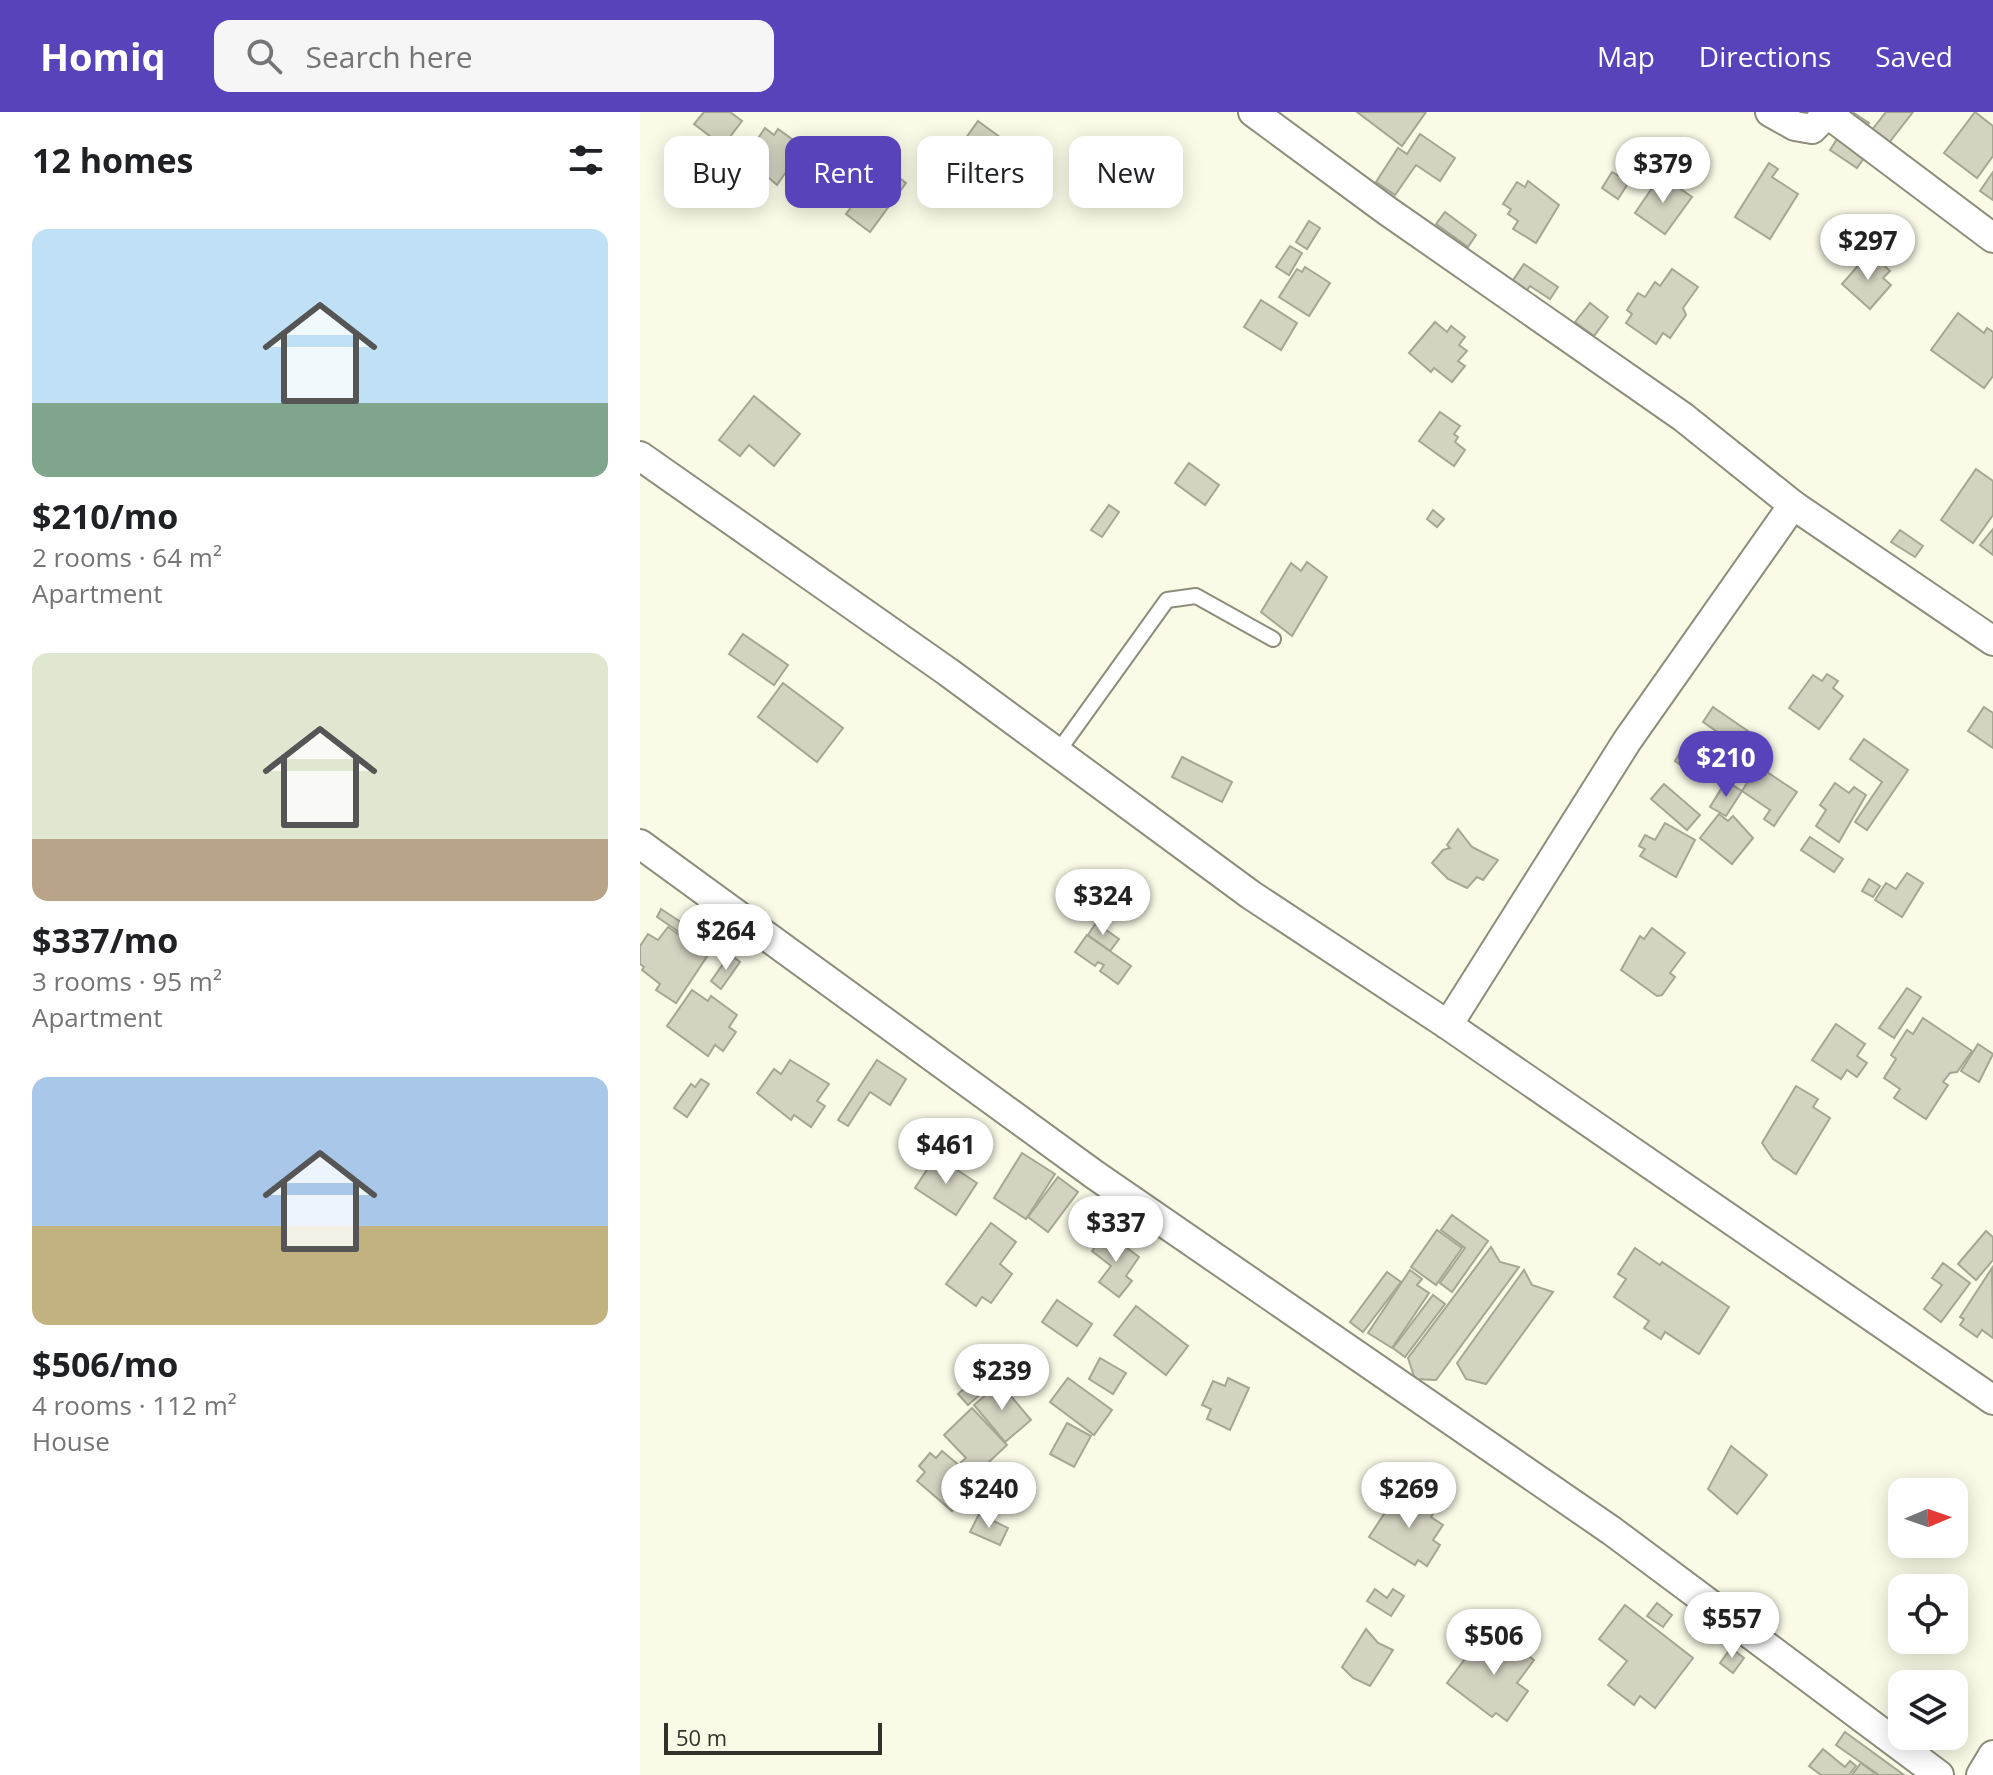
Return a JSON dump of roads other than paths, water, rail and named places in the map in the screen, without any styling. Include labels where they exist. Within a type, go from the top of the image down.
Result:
[{"type":"street","points":[[1253,112],[1386,210],[1683,417],[1793,505],[1993,641]]},
{"type":"street","points":[[1770,112],[1795,126],[1812,129],[1828,113],[1993,238]]},
{"type":"street","points":[[640,456],[1251,895],[1448,1025],[1993,1400]]},
{"type":"street","points":[[1448,1025],[1627,741],[1793,505]]},
{"type":"street","points":[[640,844],[1095,1175],[1612,1531],[1939,1775]]},
{"type":"street","points":[[1981,1775],[1993,1755]]},
{"type":"lane","points":[[1057,753],[1167,600],[1196,596],[1273,639]]}]
